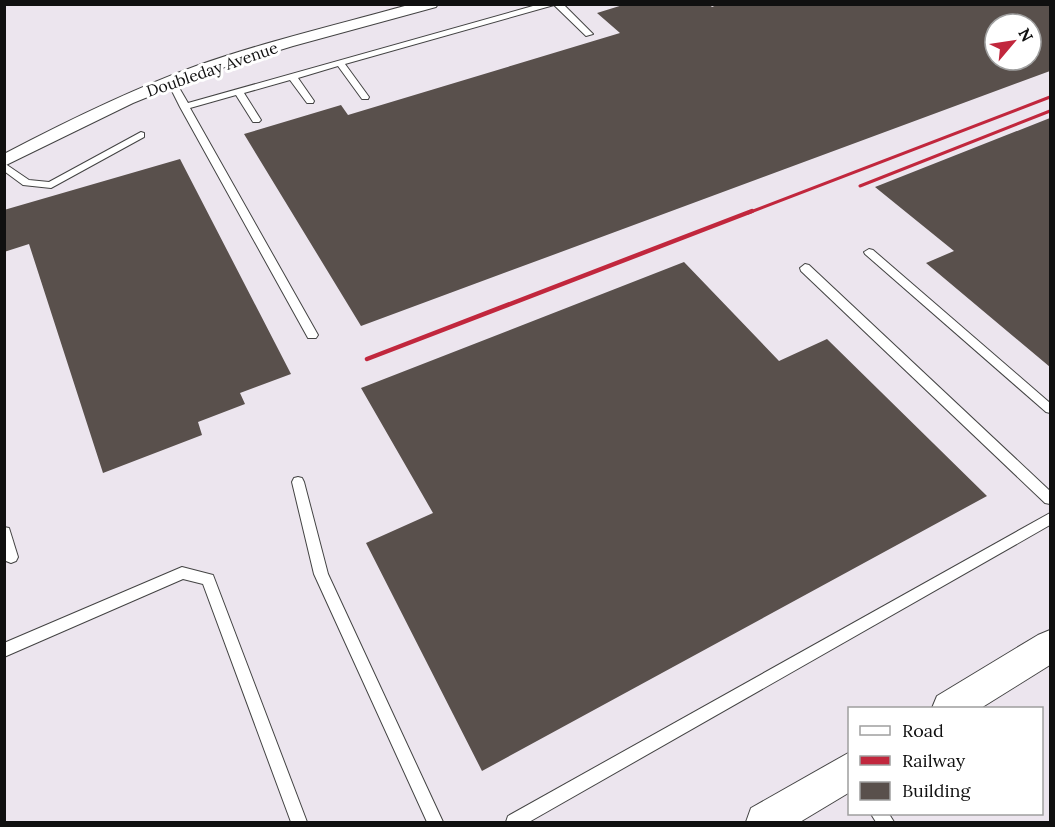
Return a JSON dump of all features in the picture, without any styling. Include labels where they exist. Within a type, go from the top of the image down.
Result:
[{"type":"street","name":"Doubleday Avenue","points":[[4,161],[70,125],[171,81],[273,47],[430,4]]},
{"type":"street","points":[[952,707],[1050,646]]},
{"type":"street","points":[[765,822],[848,773]]},
{"type":"lane","points":[[184,107],[551,4]]},
{"type":"lane","points":[[558,4],[589,34]]},
{"type":"lane","points":[[339,62],[365,97]]},
{"type":"lane","points":[[292,76],[310,101]]},
{"type":"lane","points":[[171,81],[312,335]]},
{"type":"lane","points":[[238,91],[256,120]]},
{"type":"lane","points":[[4,166],[26,183],[51,185],[141,135]]},
{"type":"lane","points":[[869,252],[1050,410]]},
{"type":"lane","points":[[806,268],[1050,500]]},
{"type":"lane","points":[[298,482],[321,574],[435,822]]},
{"type":"lane","points":[[514,822],[1050,519]]},
{"type":"lane","points":[[4,532],[11,557]]},
{"type":"lane","points":[[4,650],[182,573],[208,579],[299,822]]},
{"type":"shaded area","points":[[5,5],[1050,5],[1050,822],[5,822]]},
{"type":"building","points":[[626,4],[709,4],[712,7],[719,4],[1050,4],[1050,71],[361,326],[244,134],[341,105],[348,115],[620,33],[597,13]]},
{"type":"building","points":[[1050,118],[1050,367],[926,263],[954,251],[875,187]]},
{"type":"building","points":[[180,159],[291,374],[240,393],[245,404],[198,422],[202,435],[103,473],[29,244],[4,252],[4,210]]},
{"type":"building","points":[[684,262],[779,361],[827,339],[987,496],[482,771],[366,543],[433,513],[361,388]]},
{"type":"railway","points":[[748,213],[1050,97]]},
{"type":"railway","points":[[860,186],[1050,111]]},
{"type":"railway","points":[[367,359],[752,211]]}]
